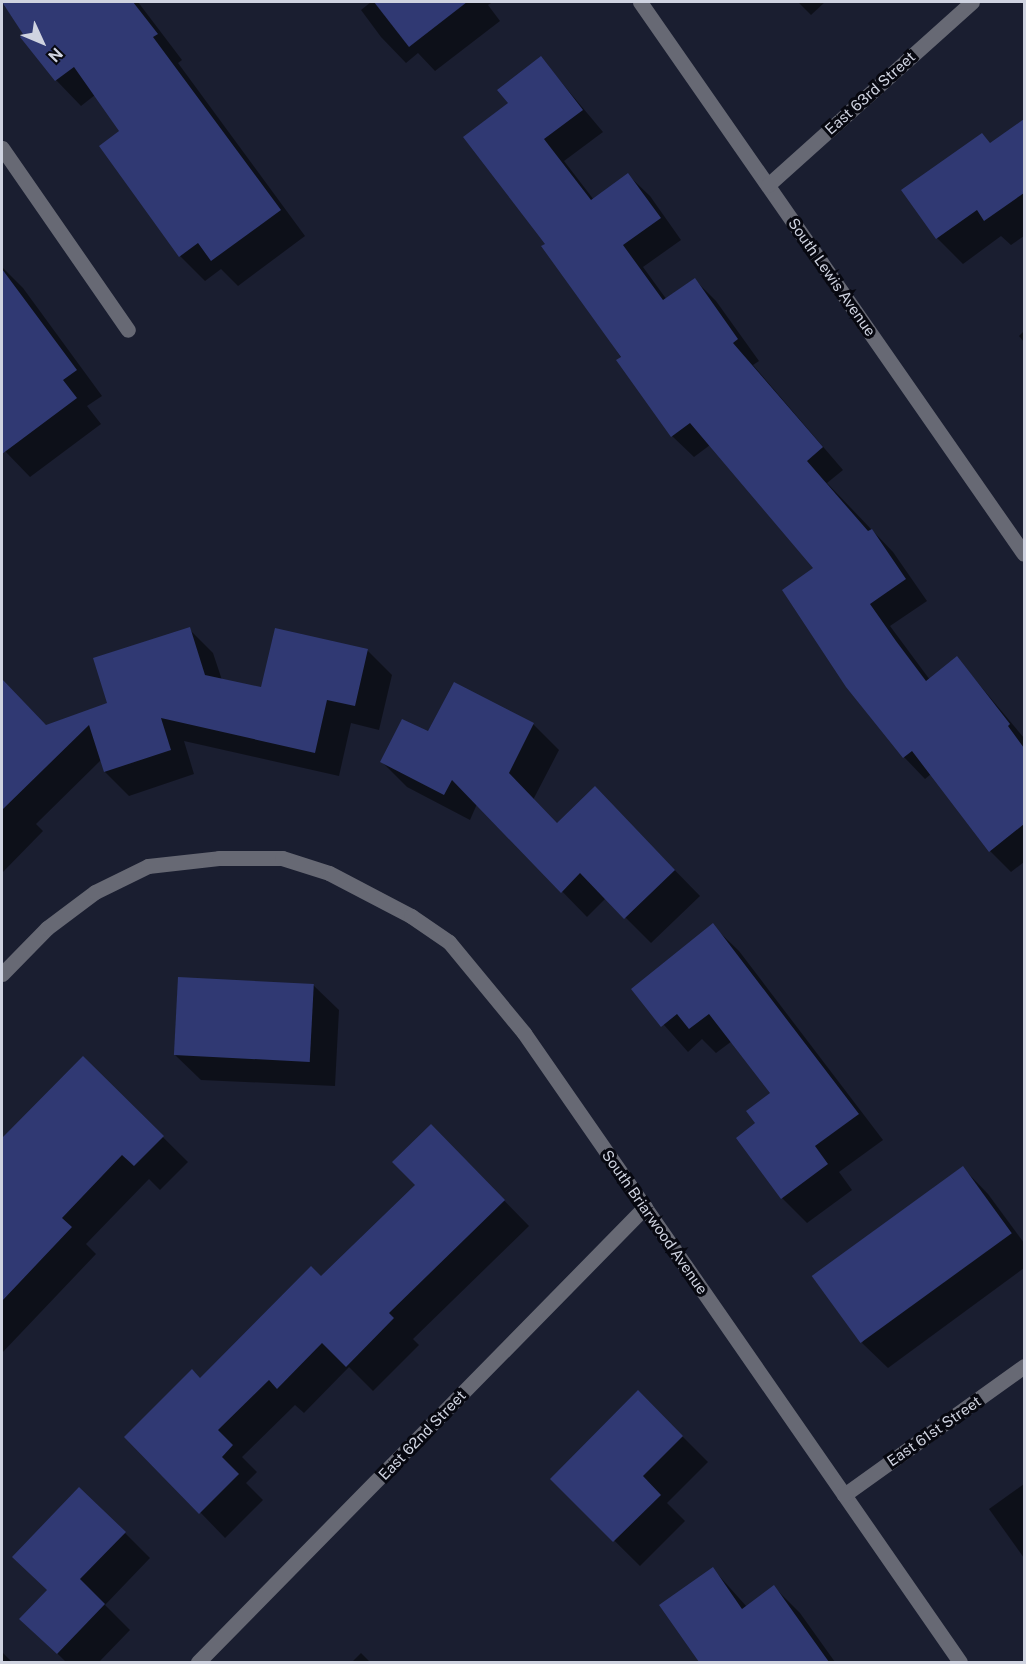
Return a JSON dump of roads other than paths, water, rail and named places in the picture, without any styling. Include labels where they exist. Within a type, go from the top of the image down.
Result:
[{"type":"street","name":"South Lewis Avenue","points":[[640,2],[1024,554]]},
{"type":"street","name":"East 63rd Street","points":[[768,185],[972,2]]},
{"type":"street","points":[[2,148],[128,330]]},
{"type":"street","name":"South Briarwood Avenue","points":[[2,974],[47,928],[95,892],[148,866],[219,858],[282,858],[329,873],[411,916],[449,942],[524,1033],[960,1662]]},
{"type":"street","name":"East 62nd Street","points":[[198,1662],[645,1207]]},
{"type":"street","name":"East 61st Street","points":[[844,1495],[1024,1366]]}]
